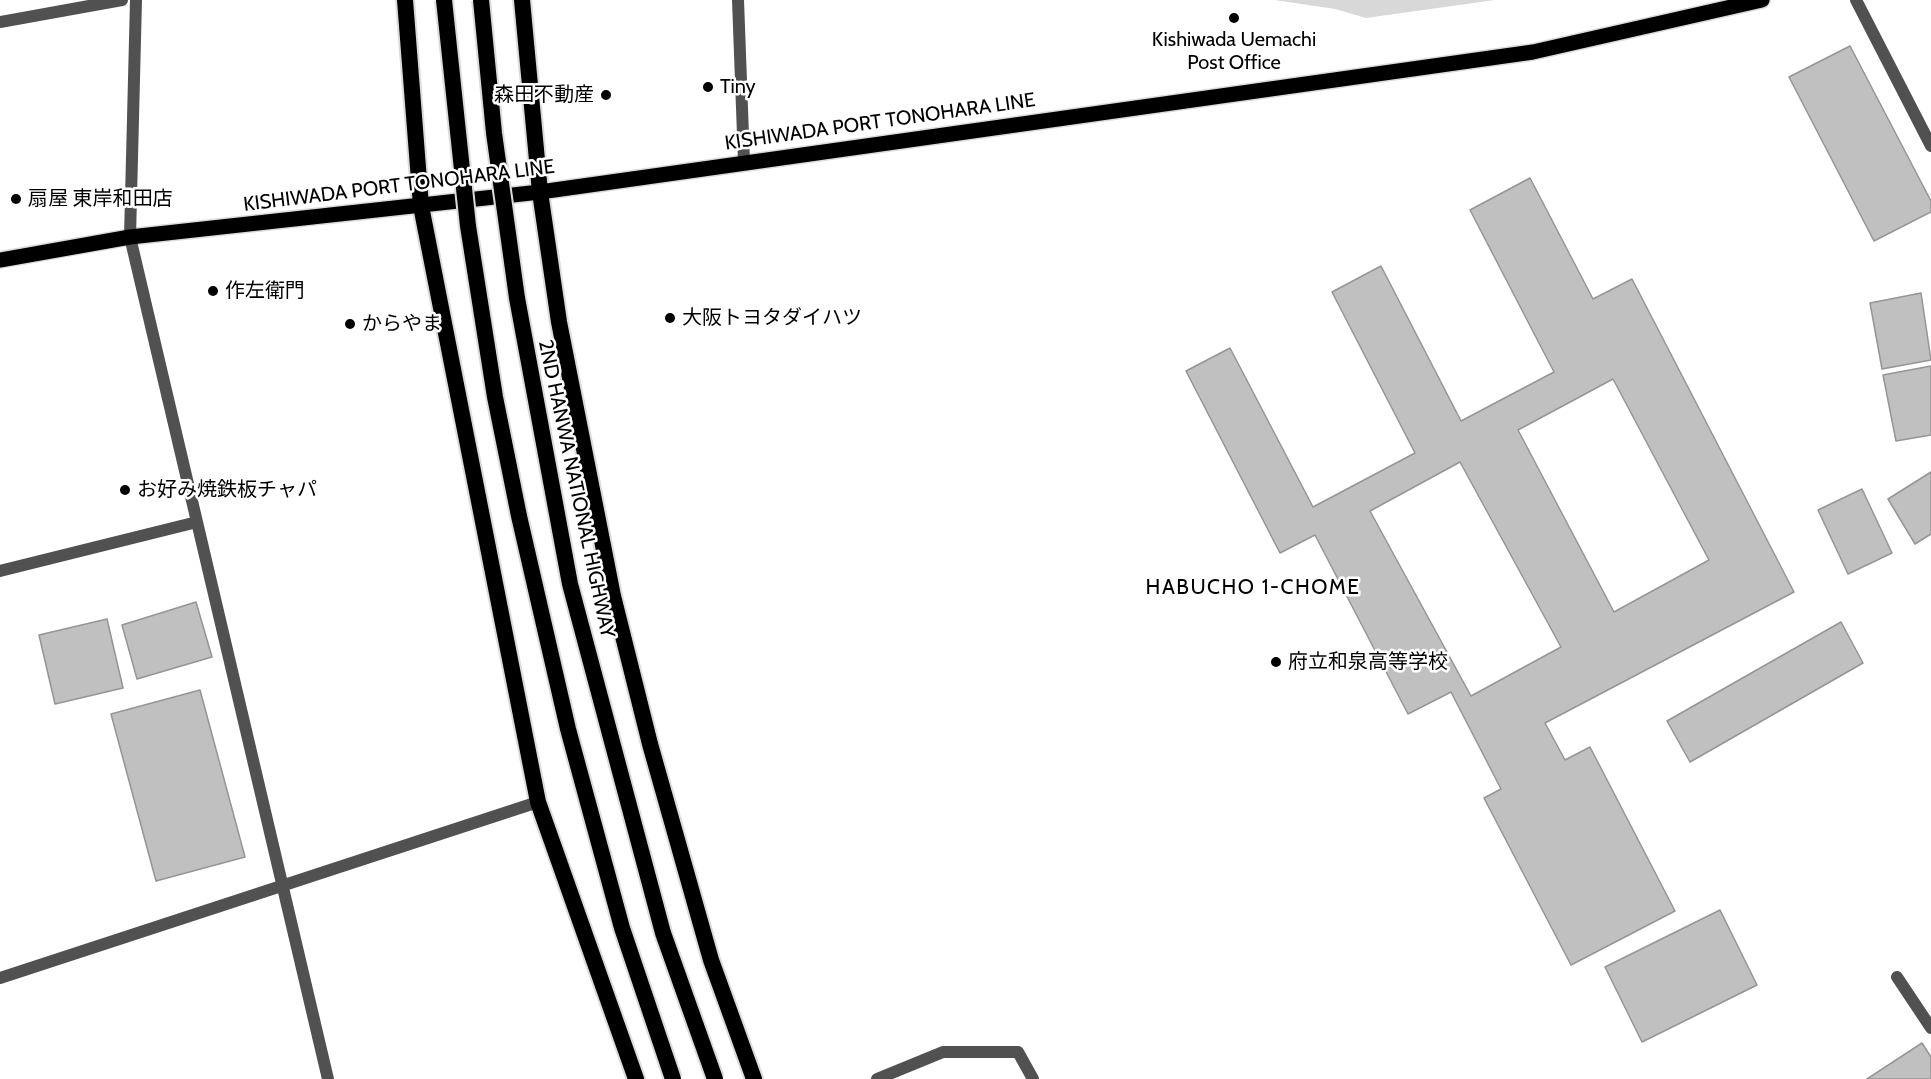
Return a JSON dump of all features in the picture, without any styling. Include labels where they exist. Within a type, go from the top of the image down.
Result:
[{"type":"highway","points":[[405,0],[421,206],[538,802],[636,1079]]},
{"type":"highway","points":[[444,0],[468,226],[495,397],[519,516],[568,729],[622,928],[674,1079]]},
{"type":"highway","name":"2ND HANWA NATIONAL HIGHWAY","points":[[481,0],[494,133],[517,298],[570,584],[663,933],[715,1079]]},
{"type":"highway","points":[[522,0],[540,192],[559,322],[614,596],[650,744],[711,960],[754,1079]]},
{"type":"main road","name":"KISHIWADA PORT TONOHARA LINE","points":[[0,260],[130,237],[540,192],[1533,52],[1762,0]]},
{"type":"street","points":[[0,22],[122,0]]},
{"type":"street","points":[[136,0],[130,237],[328,1079]]},
{"type":"street","points":[[738,0],[744,162]]},
{"type":"street","points":[[1856,0],[1931,146]]},
{"type":"street","points":[[0,571],[197,522]]},
{"type":"street","points":[[0,978],[538,802]]},
{"type":"street","points":[[1896,977],[1931,1028]]},
{"type":"street","points":[[878,1079],[943,1052],[1018,1052],[1033,1079]]},
{"type":"shaded area","points":[[1275,0],[1495,0],[1366,18],[1335,9]]},
{"type":"building","points":[[1850,46],[1931,201],[1931,212],[1874,241],[1789,77]]},
{"type":"building","points":[[1530,178],[1593,299],[1632,279],[1794,592],[1545,723],[1565,760],[1590,747],[1675,911],[1571,965],[1484,798],[1501,789],[1451,692],[1408,714],[1315,535],[1280,553],[1186,371],[1230,348],[1313,507],[1415,453],[1332,292],[1381,266],[1461,421],[1554,372],[1470,210]],"holes":[[[1613,379],[1709,560],[1614,612],[1518,430]],[[1460,462],[1561,647],[1471,696],[1370,511]]]},
{"type":"building","points":[[1921,293],[1931,360],[1882,369],[1870,303]]},
{"type":"building","points":[[1931,366],[1931,435],[1896,441],[1883,375]]},
{"type":"building","points":[[1931,472],[1931,534],[1915,544],[1888,499]]},
{"type":"building","points":[[1862,489],[1892,553],[1848,574],[1818,510]]},
{"type":"building","points":[[196,602],[212,657],[137,679],[122,625]]},
{"type":"building","points":[[107,619],[123,688],[55,704],[39,635]]},
{"type":"building","points":[[1841,622],[1863,663],[1690,762],[1667,721]]},
{"type":"building","points":[[200,690],[245,857],[156,881],[111,714]]},
{"type":"building","points":[[1720,910],[1757,985],[1642,1042],[1605,967]]},
{"type":"building","points":[[1922,1043],[1931,1057],[1931,1079],[1867,1079]]},
{"type":"place","name":"Kishiwada Uemachi Post Office","points":[[1234,18]]},
{"type":"place","name":"Tiny","points":[[708,87]]},
{"type":"place","name":"森田不動産","points":[[606,95]]},
{"type":"place","name":"扇屋 東岸和田店","points":[[16,199]]},
{"type":"place","name":"作左衛門","points":[[213,291]]},
{"type":"place","name":"大阪トヨタダイハツ","points":[[670,318]]},
{"type":"place","name":"からやま","points":[[350,324]]},
{"type":"place","name":"お好み焼鉄板チャパ","points":[[125,490]]},
{"type":"place","name":"府立和泉高等学校","points":[[1276,662]]},
{"type":"district","name":"HABUCHO 1-CHOME","points":[[1253,588]]}]
